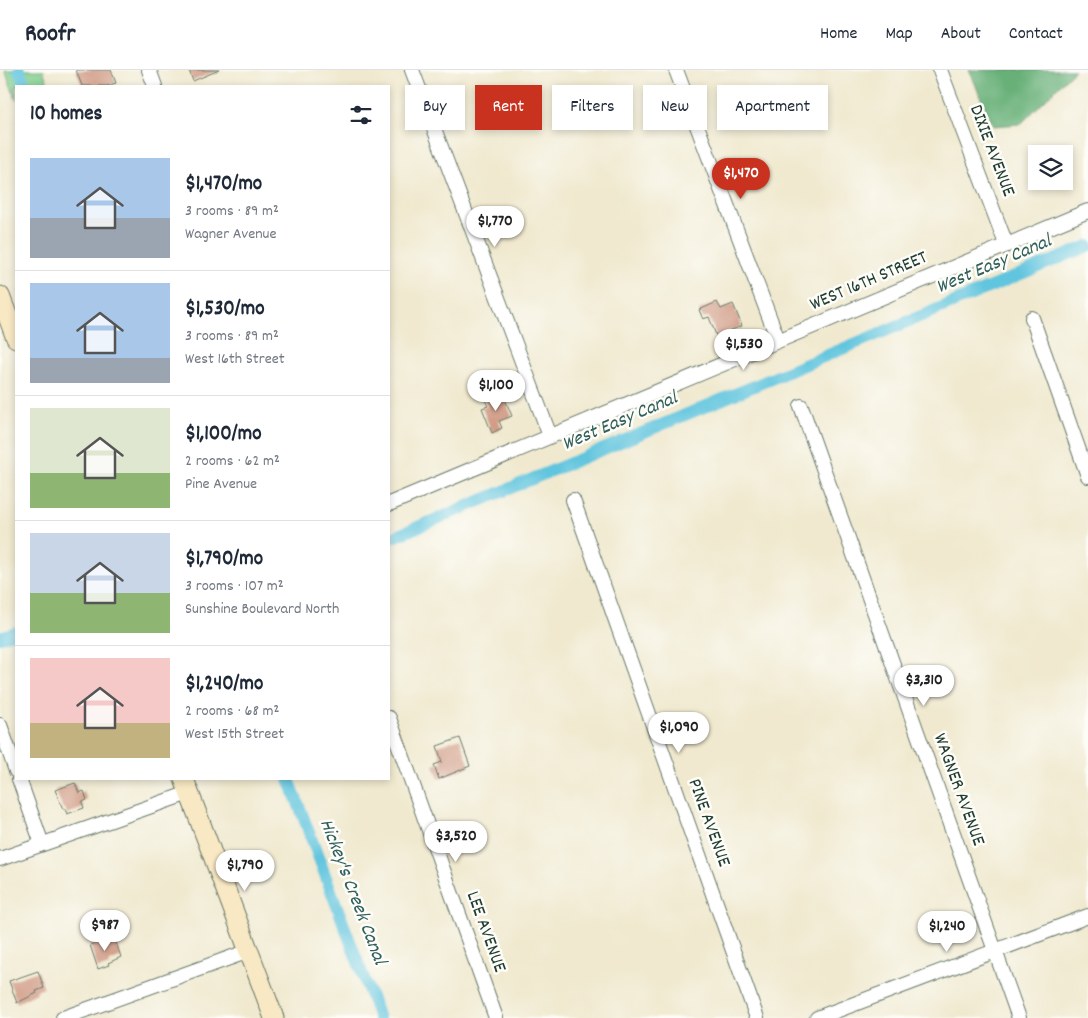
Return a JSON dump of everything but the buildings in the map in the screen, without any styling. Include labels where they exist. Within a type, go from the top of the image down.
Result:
[{"type":"street","points":[[149,70],[155,85]]},
{"type":"street","points":[[412,70],[550,436]]},
{"type":"street","points":[[676,70],[778,340]]},
{"type":"street","name":"DIXIE AVENUE","points":[[940,70],[1006,244]]},
{"type":"street","name":"WEST 16TH STREET","points":[[390,504],[1088,211]]},
{"type":"street","points":[[0,296],[15,335]]},
{"type":"street","points":[[1032,318],[1088,476]]},
{"type":"street","name":"WAGNER AVENUE","points":[[801,406],[1019,1018]]},
{"type":"street","name":"PINE AVENUE","points":[[573,500],[757,1018]]},
{"type":"street","name":"LEE AVENUE","points":[[390,721],[496,1018]]},
{"type":"street","points":[[0,726],[15,769]]},
{"type":"street","points":[[19,780],[42,844]]},
{"type":"street","points":[[0,859],[186,786],[274,1018]]},
{"type":"street","points":[[817,1018],[1088,916]]},
{"type":"street","points":[[63,1018],[249,951]]},
{"type":"green space","points":[[5,70],[43,70],[49,85],[15,85],[15,97]]},
{"type":"green space","points":[[969,70],[1075,70],[1021,124],[993,126]]},
{"type":"waterway","name":"Hickey's Creek Canal","points":[[19,70],[25,85]]},
{"type":"waterway","name":"West Easy Canal","points":[[390,539],[1088,246]]},
{"type":"waterway","points":[[0,637],[15,632]]},
{"type":"waterway","name":"Hickey's Creek Canal","points":[[289,780],[379,1018]]}]
